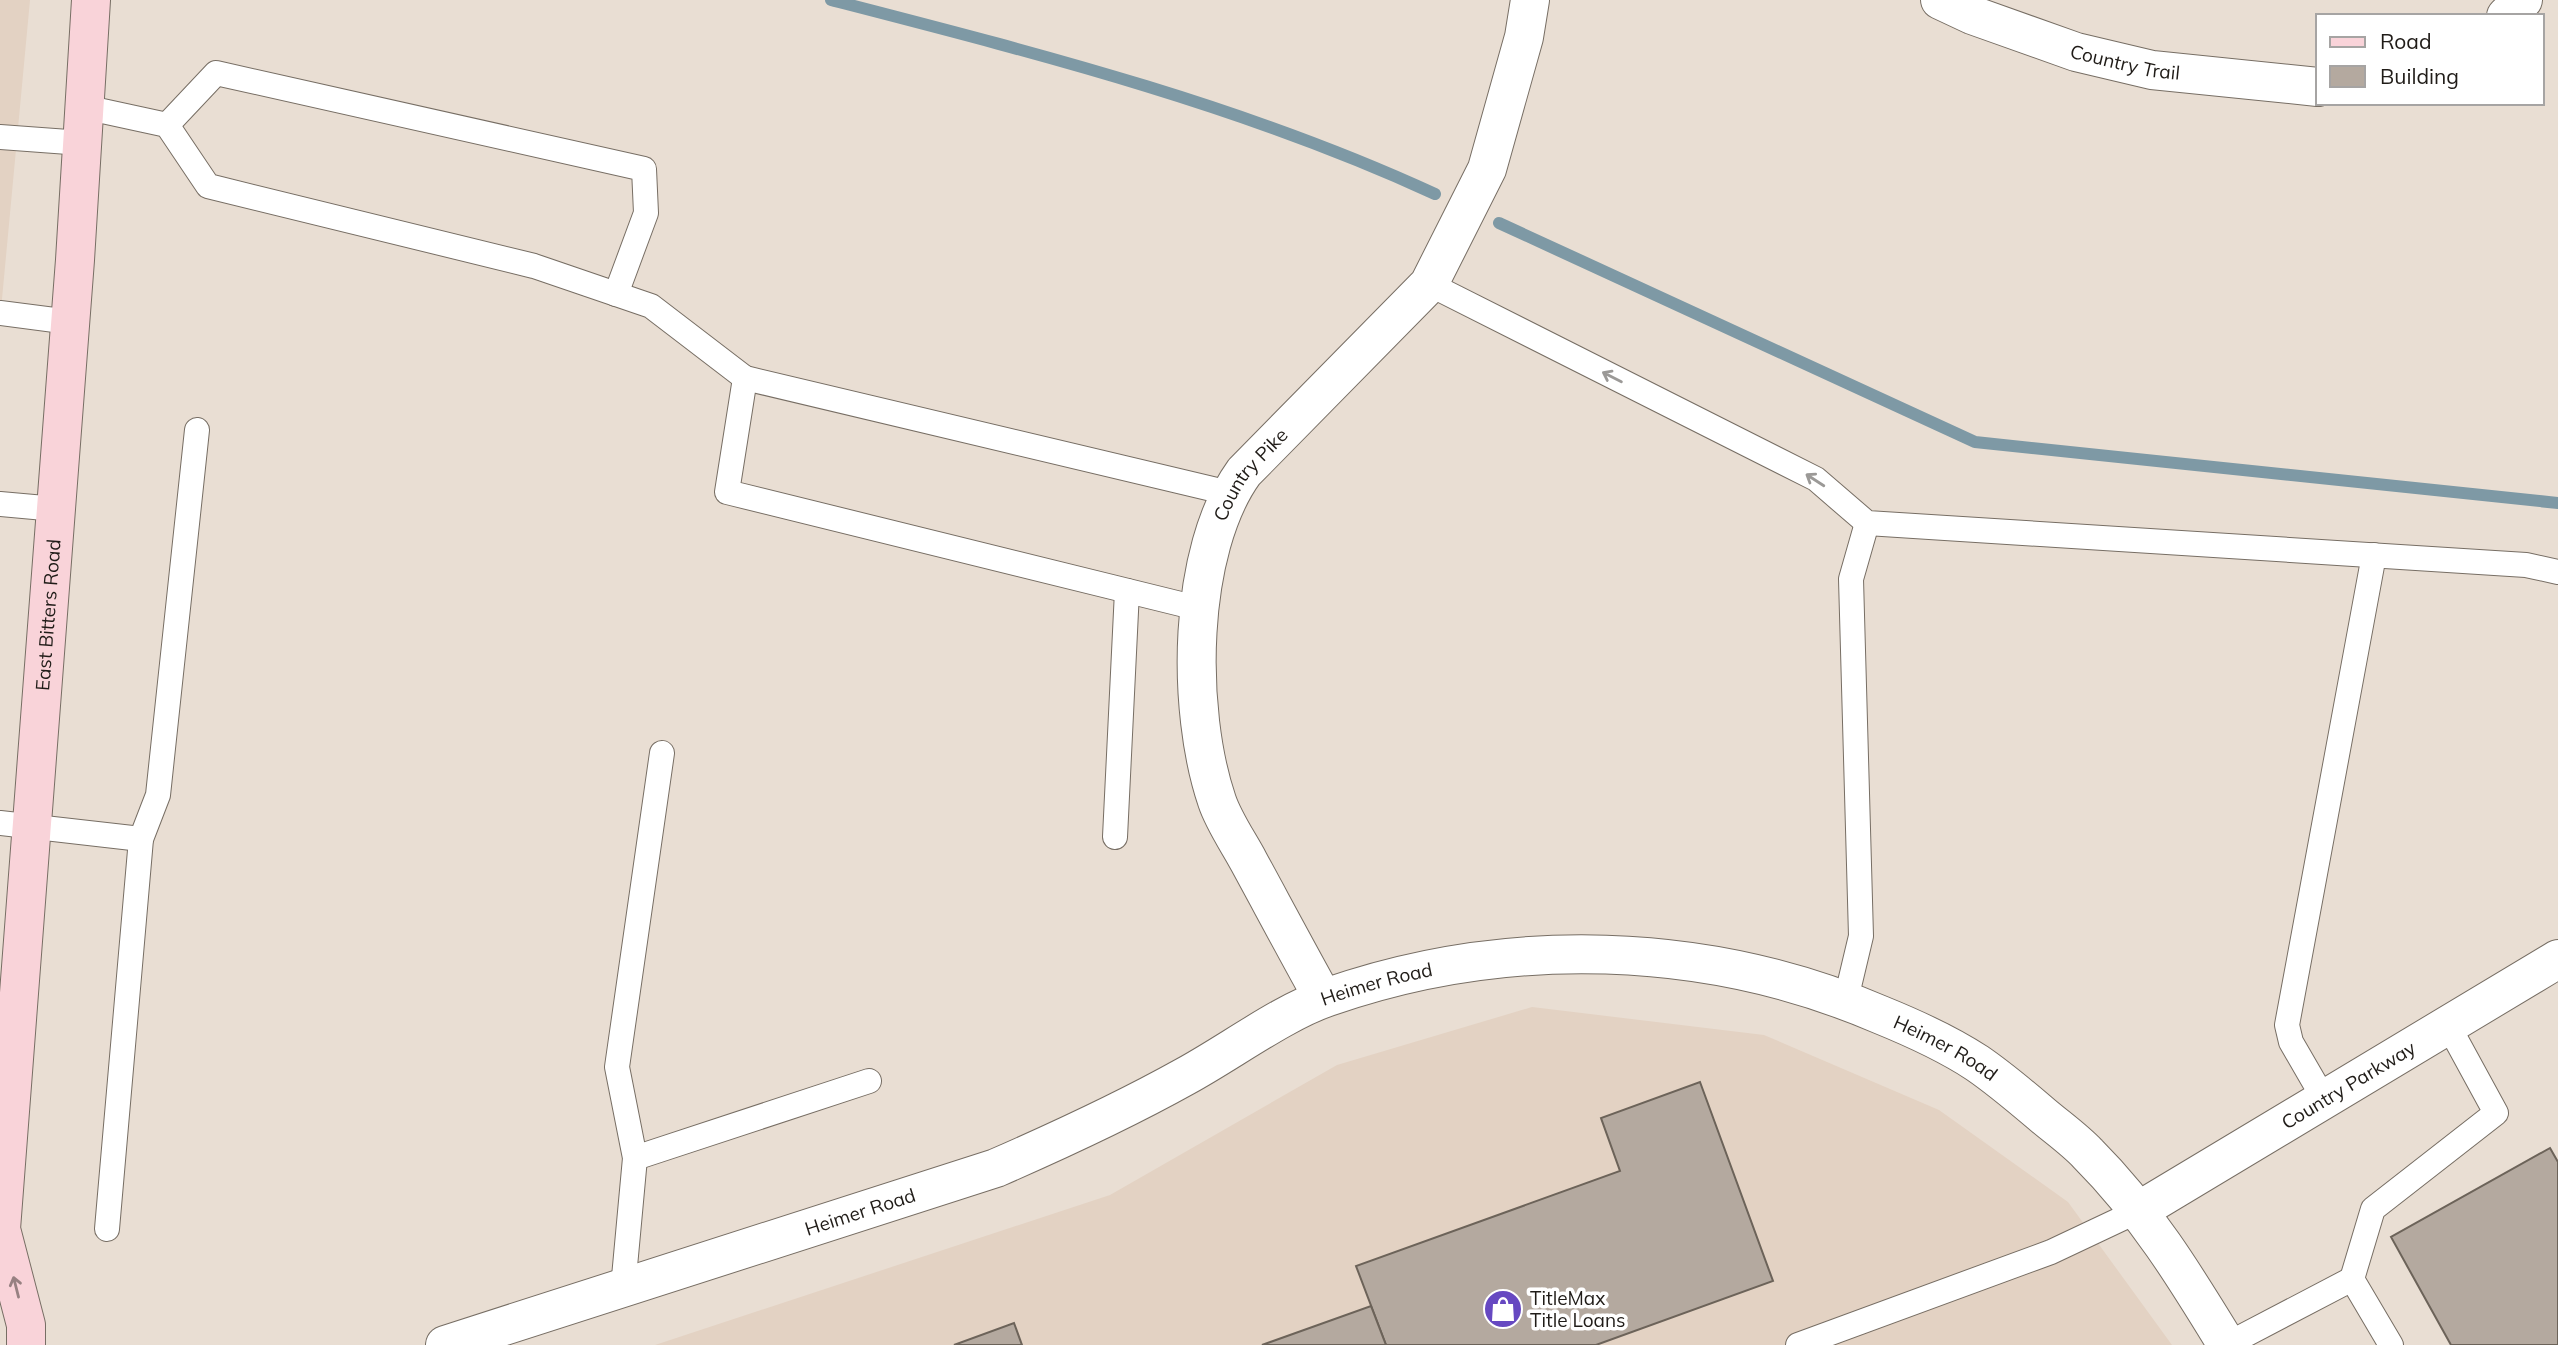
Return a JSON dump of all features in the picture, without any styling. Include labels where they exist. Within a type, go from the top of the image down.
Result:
[{"type":"main road","name":"East Bitters Road","points":[[26,1345],[26,1325],[1,1230],[16,824],[56,509],[91,0]]},
{"type":"street","name":"Country Pike","points":[[1323,998],[1217,802],[1201,726],[1197,670],[1204,566],[1229,493],[1253,462],[1429,285],[1487,169],[1524,37],[1530,0]]},
{"type":"street","name":"Country Trail","points":[[1940,0],[1972,15],[2076,52],[2152,70],[2316,87]]},
{"type":"street","points":[[2508,14],[2523,0]]},
{"type":"street","name":"Heimer Road","points":[[445,1345],[996,1168],[1078,1131],[1182,1078],[1323,998],[1404,973],[1465,962],[1577,955],[1689,960],[1757,972],[1846,999],[1908,1026],[1975,1062],[2086,1151],[2140,1210],[2184,1272],[2227,1345]]},
{"type":"street","name":"Country Parkway","points":[[2140,1210],[2558,959]]},
{"type":"lane","points":[[0,137],[83,125],[167,125],[216,73],[644,169],[646,213],[615,294]]},
{"type":"lane","points":[[167,125],[208,186],[534,266],[651,306],[745,378],[1229,493]]},
{"type":"lane","points":[[1429,285],[1816,479],[1867,523],[2526,565],[2558,572]]},
{"type":"lane","points":[[0,313],[70,321]]},
{"type":"lane","points":[[745,378],[727,492],[1201,609]]},
{"type":"lane","points":[[107,1229],[141,839],[158,795],[197,430]]},
{"type":"lane","points":[[0,505],[56,509]]},
{"type":"lane","points":[[1846,999],[1861,936],[1851,579],[1867,523]]},
{"type":"lane","points":[[2324,1099],[2291,1042],[2287,1025],[2374,555]]},
{"type":"lane","points":[[1115,837],[1127,591]]},
{"type":"lane","points":[[623,1288],[635,1158],[617,1067],[662,753]]},
{"type":"lane","points":[[16,824],[141,839]]},
{"type":"lane","points":[[2227,1345],[2351,1279],[2373,1209],[2496,1113],[2448,1025]]},
{"type":"lane","points":[[635,1158],[869,1081]]},
{"type":"lane","points":[[1798,1345],[2051,1252],[2140,1210]]},
{"type":"lane","points":[[2351,1279],[2391,1345]]},
{"type":"shaded area","points":[[0,0],[30,0],[0,320]]},
{"type":"shaded area","points":[[1532,1007],[1764,1035],[1939,1110],[2068,1202],[2172,1345],[655,1345],[1110,1195],[1337,1065]]},
{"type":"building","points":[[1700,1082],[1773,1281],[1596,1345],[1386,1345],[1356,1266],[1620,1171],[1601,1118]]},
{"type":"building","points":[[2550,1148],[2558,1162],[2558,1345],[2451,1345],[2391,1237]]},
{"type":"building","points":[[1371,1306],[1386,1345],[1262,1345]]},
{"type":"building","points":[[1014,1323],[1022,1345],[954,1345]]},
{"type":"waterway","points":[[831,0],[1061,61],[1213,107],[1362,162],[1435,194]]},
{"type":"waterway","points":[[1499,223],[1975,442],[2558,503]]},
{"type":"place","name":"TitleMax Title Loans","points":[[1503,1309]]}]
